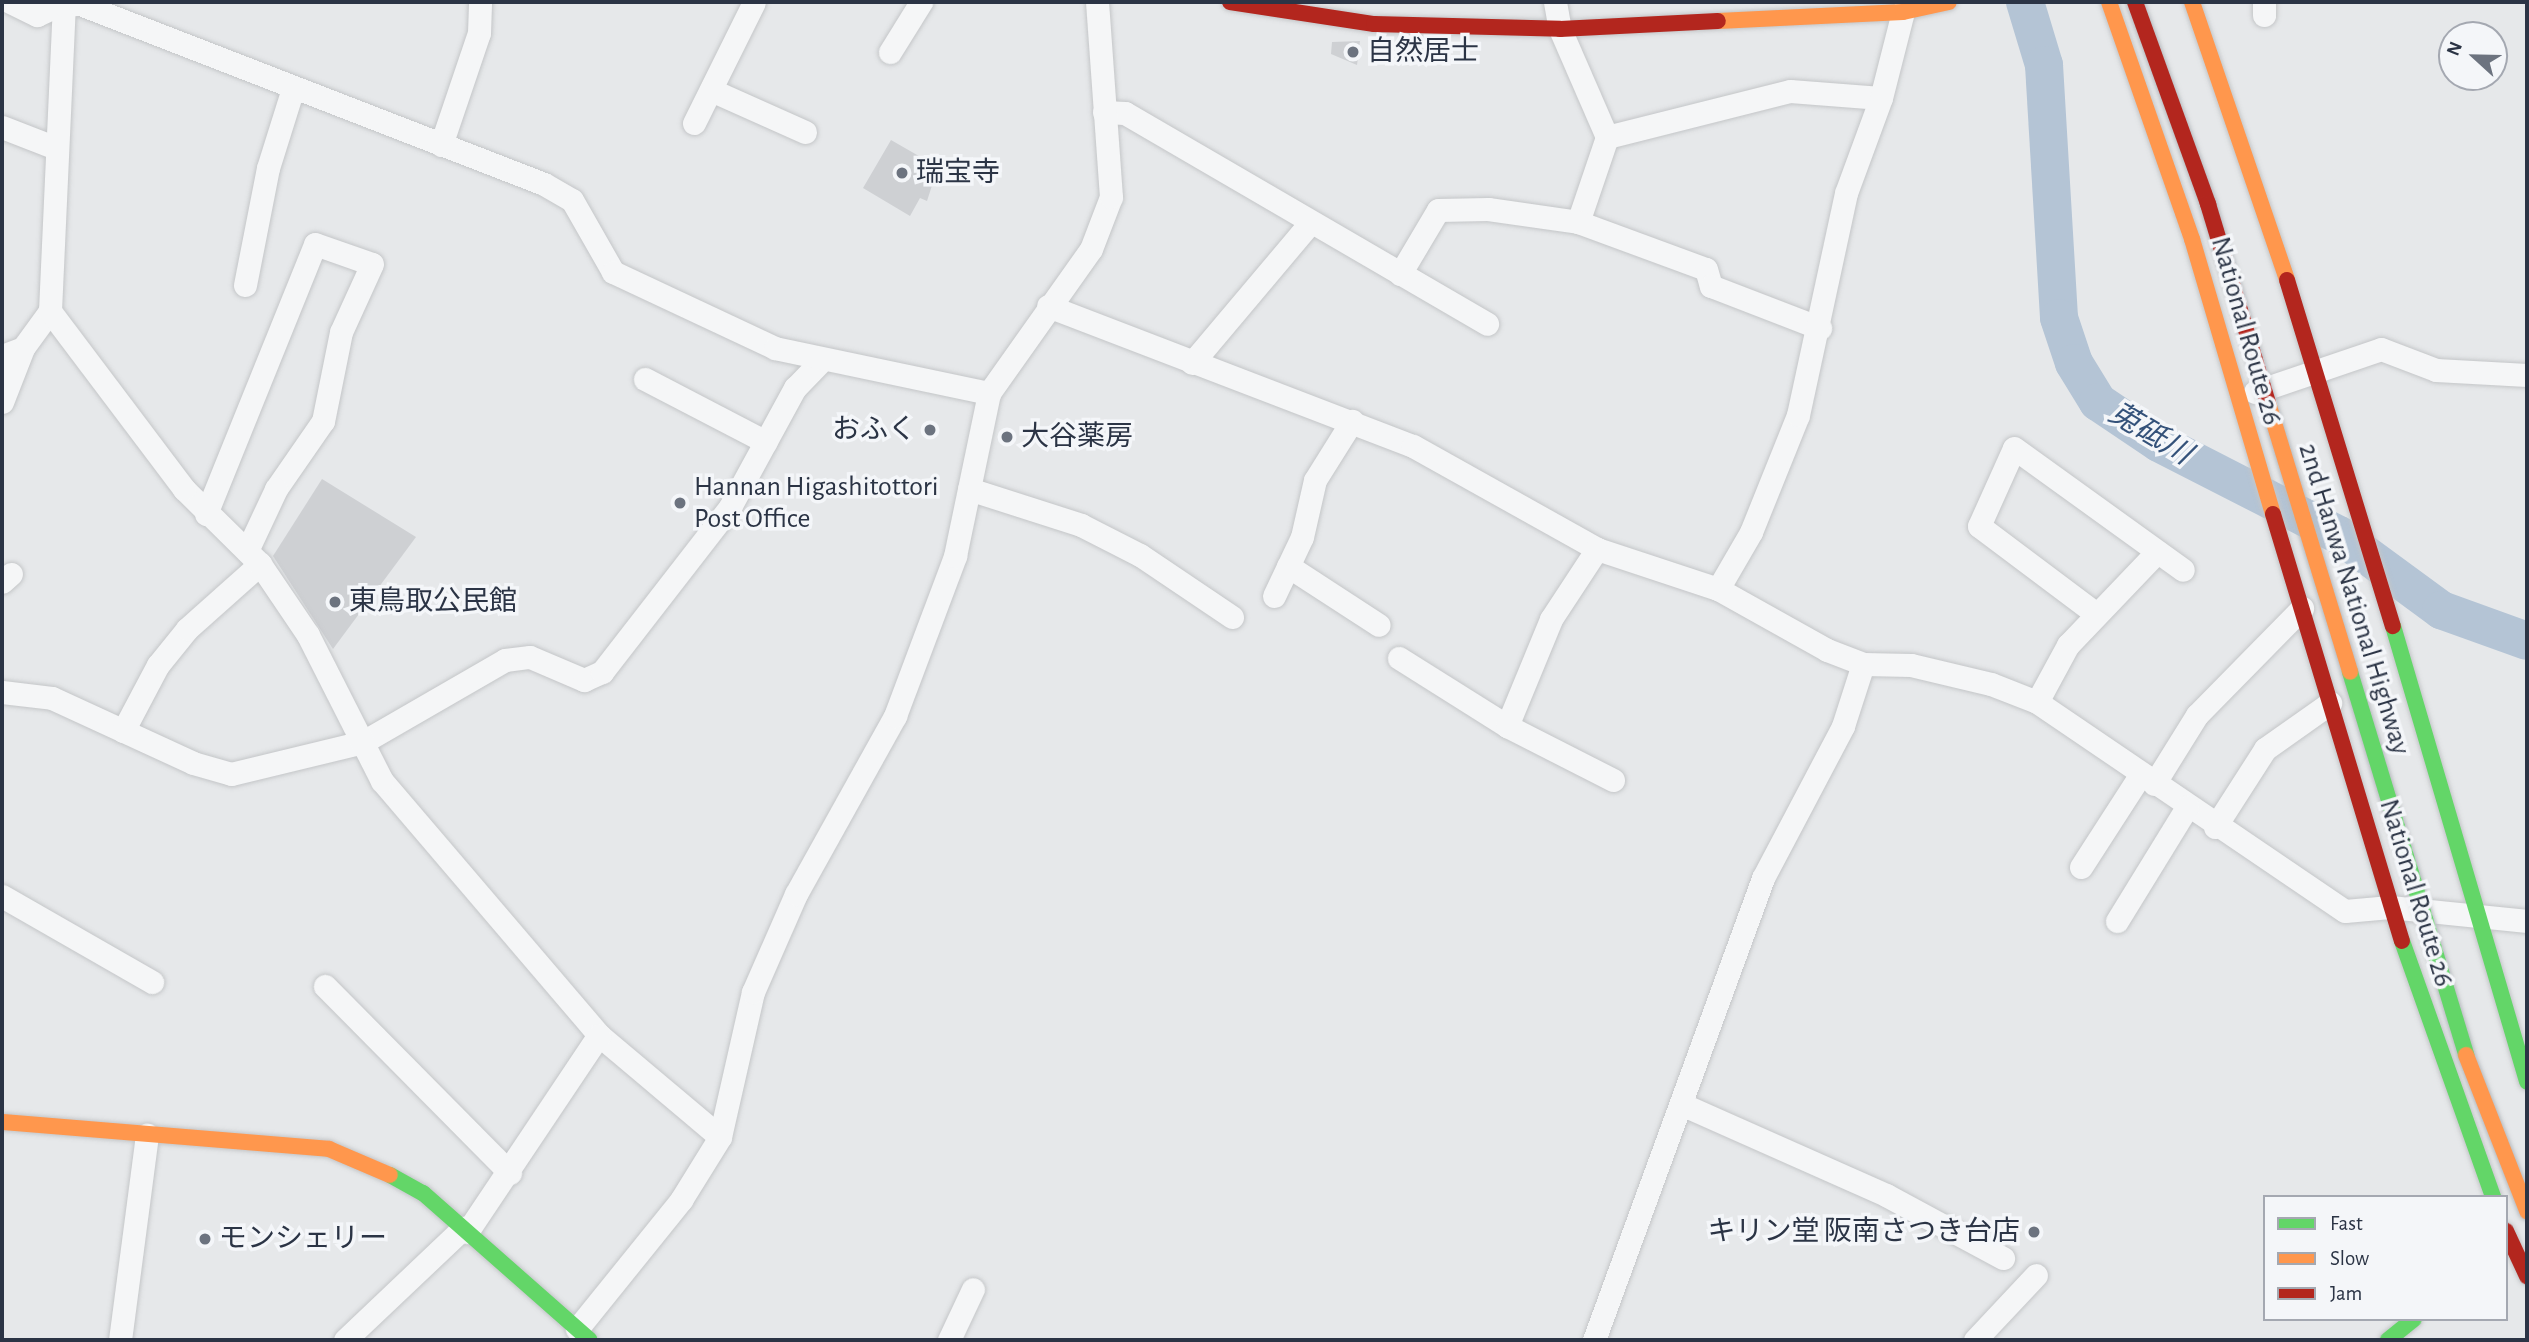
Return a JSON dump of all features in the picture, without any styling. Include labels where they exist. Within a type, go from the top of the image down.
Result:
[{"type":"main road","points":[[1230,2],[1374,24],[1560,29],[1903,12],[1949,2]]},
{"type":"main road","name":"National Route 26","points":[[2109,2],[2192,239],[2390,907],[2492,1195]]},
{"type":"main road","name":"2nd Hanwa National Highway","points":[[2135,2],[2208,204],[2466,1055],[2527,1211]]},
{"type":"main road","name":"National Route 26","points":[[2192,2],[2316,367],[2355,513],[2527,1082]]},
{"type":"main road","points":[[2,1122],[329,1149],[391,1173],[465,1230],[584,1334]]},
{"type":"main road","points":[[2527,1228],[2508,1240],[2527,1276]]},
{"type":"main road","points":[[2388,1340],[2412,1321]]},
{"type":"street","points":[[10,2],[37,15],[64,3],[80,4],[441,145],[572,200],[613,272],[775,348],[989,393]]},
{"type":"street","points":[[441,145],[479,33],[480,2]]},
{"type":"street","points":[[694,122],[754,2]]},
{"type":"street","points":[[890,52],[921,2]]},
{"type":"street","points":[[584,1334],[681,1200],[720,1137],[754,992],[796,894],[895,716],[955,556],[989,393],[1091,248],[1111,197],[1097,2]]},
{"type":"street","points":[[1555,2],[1560,29],[1607,137],[1578,222]]},
{"type":"street","points":[[64,3],[50,311],[206,514],[254,558],[308,635],[382,781],[599,1035],[720,1137]]},
{"type":"street","points":[[1718,589],[1751,532],[1798,415],[1820,328],[1846,193],[1881,98],[1903,12]]},
{"type":"street","points":[[245,285],[268,168],[293,88]]},
{"type":"street","points":[[712,90],[805,132]]},
{"type":"street","points":[[1607,137],[1790,91],[1881,98]]},
{"type":"street","points":[[1104,112],[1125,113],[1308,224],[1487,324]]},
{"type":"street","points":[[2,127],[56,148]]},
{"type":"street","points":[[1400,274],[1438,210],[1488,209],[1578,222],[1706,269],[1711,286],[1820,328]]},
{"type":"street","points":[[1192,363],[1308,224]]},
{"type":"street","points":[[123,731],[158,665],[187,629],[254,558],[276,489],[323,421],[341,332],[372,264],[315,244],[206,514]]},
{"type":"street","points":[[1048,306],[1413,446],[1597,549],[1718,589],[1863,664],[1911,665],[2037,702],[2215,827],[2345,911],[2390,907],[2527,921]]},
{"type":"street","points":[[2,402],[12,352],[50,311]]},
{"type":"street","points":[[2239,398],[2316,367],[2381,349],[2436,370],[2527,375]]},
{"type":"street","points":[[2,692],[52,698],[123,731],[232,774],[363,742],[505,660],[530,657],[584,680],[602,672],[730,507],[795,388],[822,360]]},
{"type":"street","points":[[645,379],[765,442]]},
{"type":"street","points":[[1274,596],[1288,566],[1315,480],[1352,421]]},
{"type":"street","points":[[2095,613],[1979,526],[2014,448],[2183,570]]},
{"type":"street","points":[[969,489],[1092,531],[1232,617]]},
{"type":"street","points":[[1507,726],[1551,620],[1597,549]]},
{"type":"street","points":[[2037,702],[2068,645],[2095,613],[2157,552]]},
{"type":"street","points":[[1288,566],[1379,625]]},
{"type":"street","points":[[2081,867],[2197,715],[2302,608]]},
{"type":"street","points":[[1399,658],[1507,726],[1613,780]]},
{"type":"street","points":[[1594,1340],[1763,878],[1843,726],[1863,664]]},
{"type":"street","points":[[2215,827],[2265,749],[2330,703]]},
{"type":"street","points":[[2117,921],[2187,807]]},
{"type":"street","points":[[2,896],[152,982]]},
{"type":"street","points":[[325,986],[510,1173]]},
{"type":"street","points":[[345,1340],[465,1230],[510,1173],[599,1035]]},
{"type":"street","points":[[1681,1104],[1886,1195],[2003,1258]]},
{"type":"street","points":[[120,1340],[147,1135]]},
{"type":"street","points":[[1975,1340],[2036,1275]]},
{"type":"street","points":[[949,1340],[973,1289]]},
{"type":"building","points":[[1360,41],[1357,65],[1331,54],[1332,42]]},
{"type":"building","points":[[891,140],[938,167],[927,201],[920,198],[910,216],[863,188]]},
{"type":"building","name":"東鳥取公民館","points":[[322,479],[416,537],[333,649],[273,556]]},
{"type":"waterway","name":"莵砥川","points":[[2025,2],[2044,65],[2059,318],[2074,363],[2098,402],[2159,443],[2339,535],[2441,610],[2527,641]]},
{"type":"traffic: fast","points":[[2393,626],[2527,1082]]},
{"type":"traffic: fast","points":[[2350,672],[2466,1055]]},
{"type":"traffic: fast","points":[[2402,941],[2492,1195]]},
{"type":"traffic: fast","points":[[390,1175],[423,1193],[590,1340]]},
{"type":"traffic: fast","points":[[2388,1340],[2412,1321]]},
{"type":"traffic: slow","points":[[1718,21],[1903,12],[1949,2]]},
{"type":"traffic: slow","points":[[2109,2],[2192,239],[2273,514]]},
{"type":"traffic: slow","points":[[2192,2],[2287,280]]},
{"type":"traffic: slow","points":[[2268,403],[2350,672]]},
{"type":"traffic: slow","points":[[2466,1055],[2527,1211]]},
{"type":"traffic: slow","points":[[2,1122],[329,1149],[390,1175]]},
{"type":"traffic: jam","points":[[1230,2],[1374,24],[1560,29],[1718,21]]},
{"type":"traffic: jam","points":[[2135,2],[2208,204],[2268,403]]},
{"type":"traffic: jam","points":[[2287,280],[2393,626]]},
{"type":"traffic: jam","points":[[2273,514],[2402,941]]},
{"type":"traffic: jam","points":[[2508,1235],[2527,1276]]},
{"type":"place","name":"自然居士","points":[[1353,52]]},
{"type":"place","name":"瑞宝寺","points":[[902,173]]},
{"type":"place","name":"おふく","points":[[930,430]]},
{"type":"place","name":"大谷薬房","points":[[1007,437]]},
{"type":"place","name":"Hannan Higashitottori Post Office","points":[[680,503]]},
{"type":"place","name":"東鳥取公民館","points":[[335,602]]},
{"type":"place","name":"キリン堂 阪南さつき台店","points":[[2034,1232]]},
{"type":"place","name":"モンシェリー","points":[[205,1239]]}]
